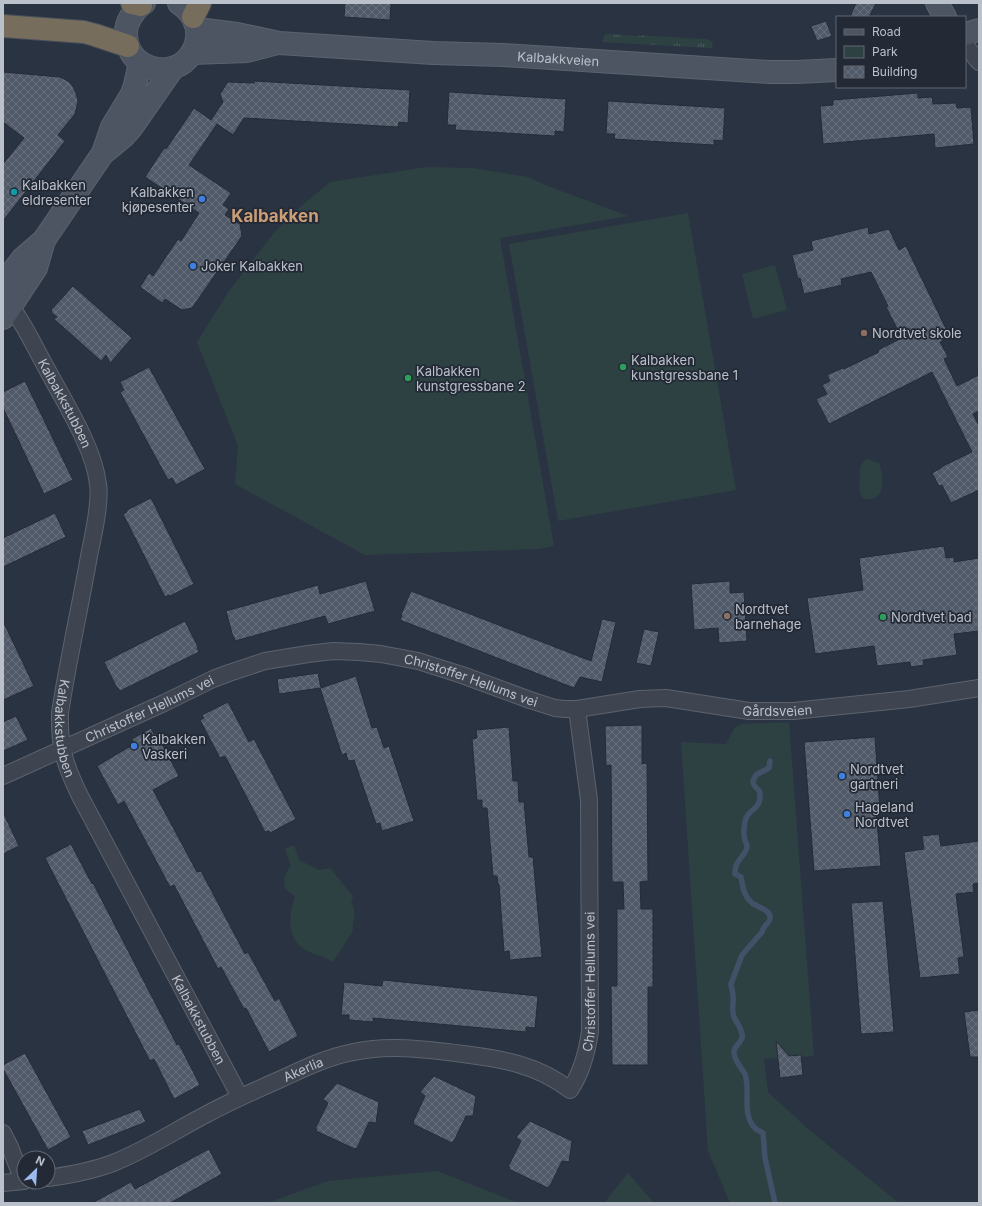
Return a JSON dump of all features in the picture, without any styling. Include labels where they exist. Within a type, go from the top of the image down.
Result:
[{"type":"highway","points":[[3,26],[84,32],[103,37],[134,55]]},
{"type":"street","points":[[937,3],[944,16]]},
{"type":"street","points":[[3,284],[23,258],[44,240],[103,153],[112,127],[132,94],[136,85],[134,55],[126,37],[126,28],[129,19],[139,4]]},
{"type":"street","points":[[134,55],[150,68],[162,70],[173,68],[184,62],[192,53],[198,38],[192,13]]},
{"type":"street","name":"Kalbakkveien","points":[[192,13],[237,34],[279,43],[755,71],[797,72],[836,70]]},
{"type":"street","points":[[970,47],[979,30]]},
{"type":"street","name":"Kalbakkveien","points":[[192,53],[247,51],[279,43]]},
{"type":"street","points":[[103,153],[124,136],[132,127],[173,68]]},
{"type":"street","points":[[6,307],[36,268],[44,240]]},
{"type":"street","name":"Kalbakkstubben","points":[[6,307],[22,323],[73,416],[95,468],[98,484],[98,495],[90,548],[60,713],[62,749],[69,773],[240,1098]]},
{"type":"street","name":"Christoffer Hellums vei","points":[[3,776],[213,679],[265,661],[333,651],[381,654],[418,661],[555,708],[577,709],[589,800],[590,1031],[585,1061],[576,1082],[570,1090]]},
{"type":"street","name":"Gårdsveien","points":[[577,709],[640,699],[666,698],[749,711],[793,711],[901,700],[979,688]]},
{"type":"street","name":"Akerlia","points":[[56,1177],[88,1171],[113,1163],[161,1140],[207,1113],[313,1064],[348,1053],[365,1050],[402,1048],[495,1058],[526,1066],[560,1082],[570,1090]]},
{"type":"street","points":[[3,1133],[16,1162]]},
{"type":"street","points":[[3,1183],[16,1182]]},
{"type":"green space","points":[[605,34],[706,39],[711,41],[713,45],[712,48],[710,48],[602,42]]},
{"type":"green space","points":[[426,167],[473,168],[528,177],[628,216],[500,238],[554,546],[538,549],[365,555],[235,484],[238,446],[197,342],[229,291],[273,234],[301,206],[330,182]]},
{"type":"green space","name":"Kalbakken kunstgressbane 1","points":[[688,213],[736,490],[558,521],[509,244]]},
{"type":"green space","points":[[775,265],[787,310],[753,319],[742,274]]},
{"type":"green space","points":[[867,459],[879,463],[882,473],[881,491],[877,496],[870,499],[864,498],[860,493],[860,467]]},
{"type":"green space","points":[[789,722],[814,1056],[764,1059],[768,1092],[807,1128],[899,1203],[730,1203],[708,1151],[681,742],[726,744],[735,727],[742,724]]},
{"type":"green space","points":[[294,845],[299,860],[319,870],[330,868],[353,898],[351,902],[355,914],[353,931],[333,962],[309,952],[296,942],[293,935],[290,920],[295,896],[285,888],[284,879],[291,866],[285,849]]},
{"type":"green space","points":[[437,1171],[519,1203],[267,1203],[328,1181]]},
{"type":"green space","points":[[628,1173],[654,1203],[604,1203]]},
{"type":"building","points":[[345,3],[391,3],[390,20],[344,17]]},
{"type":"building","points":[[856,3],[876,3],[870,16],[850,16]]},
{"type":"building","points":[[826,21],[832,36],[817,41],[811,26]]},
{"type":"building","points":[[3,72],[60,77],[72,85],[78,101],[75,114],[58,135],[65,141],[3,221],[3,164],[24,138],[3,122]]},
{"type":"building","name":"Kalbakken kjøpesenter","points":[[254,81],[410,90],[408,123],[399,122],[398,127],[244,118],[233,135],[217,124],[189,165],[231,193],[223,205],[229,209],[225,215],[240,224],[242,236],[192,308],[182,310],[165,299],[162,303],[140,287],[149,273],[153,276],[178,239],[181,241],[199,213],[145,177],[164,148],[166,149],[194,108],[211,120],[223,102],[220,94],[228,82],[254,83]]},
{"type":"building","points":[[449,92],[566,99],[564,132],[555,131],[555,136],[455,130],[456,125],[447,125]]},
{"type":"building","points":[[918,93],[918,98],[932,97],[933,104],[956,103],[957,108],[971,107],[974,144],[935,148],[934,134],[823,144],[820,106],[833,105],[833,100]]},
{"type":"building","points":[[608,101],[725,108],[723,141],[714,140],[714,145],[614,139],[615,134],[606,134]]},
{"type":"building","points":[[868,227],[869,234],[889,229],[899,250],[906,246],[950,337],[940,342],[948,357],[944,359],[957,386],[979,375],[979,411],[973,414],[979,426],[979,490],[951,503],[942,485],[939,486],[932,473],[972,452],[932,372],[829,424],[816,399],[827,394],[822,385],[830,381],[827,375],[843,368],[844,369],[879,352],[878,350],[902,338],[886,307],[888,306],[871,272],[841,279],[842,285],[804,294],[800,278],[798,279],[792,255],[813,250],[811,241]]},
{"type":"building","points":[[73,286],[132,338],[110,363],[106,355],[101,361],[54,319],[57,317],[51,312],[51,310]]},
{"type":"building","points":[[149,367],[205,469],[176,485],[172,478],[168,480],[120,392],[124,390],[120,382]]},
{"type":"building","points":[[25,381],[73,480],[44,494],[3,408],[3,392]]},
{"type":"building","points":[[151,498],[194,584],[165,597],[123,514],[127,512],[127,510]]},
{"type":"building","points":[[55,513],[66,537],[3,567],[3,538]]},
{"type":"building","name":"Nordtvet bad","points":[[944,546],[946,558],[954,557],[954,562],[979,558],[979,631],[954,634],[957,655],[923,660],[924,665],[911,667],[910,662],[877,666],[874,646],[815,654],[807,598],[863,590],[859,558]]},
{"type":"building","points":[[366,581],[375,611],[328,624],[325,616],[235,641],[233,637],[226,611],[318,585],[320,594]]},
{"type":"building","points":[[730,581],[730,593],[744,592],[747,641],[719,643],[718,628],[694,630],[691,584]]},
{"type":"building","points":[[411,591],[591,661],[602,619],[616,622],[602,682],[580,677],[574,688],[400,620]]},
{"type":"building","points":[[3,621],[34,686],[3,700]]},
{"type":"building","points":[[185,621],[199,652],[120,691],[104,662]]},
{"type":"building","points":[[644,629],[659,632],[651,666],[636,663]]},
{"type":"building","points":[[318,673],[321,688],[356,676],[372,728],[377,727],[384,748],[389,746],[414,821],[382,831],[380,823],[376,824],[354,760],[348,761],[346,753],[342,755],[320,688],[279,694],[277,679]]},
{"type":"building","points":[[228,702],[249,742],[254,739],[296,819],[270,833],[269,831],[265,832],[225,756],[220,758],[200,720],[204,718],[202,715]]},
{"type":"building","points":[[16,716],[28,740],[3,751],[3,722]]},
{"type":"building","points":[[642,725],[642,764],[647,763],[648,881],[640,882],[641,909],[653,909],[653,987],[648,987],[648,1065],[612,1065],[611,986],[617,986],[617,909],[624,909],[623,882],[612,882],[611,765],[606,766],[605,726]]},
{"type":"building","points":[[509,727],[513,781],[518,781],[519,802],[524,802],[529,857],[533,857],[542,957],[510,960],[509,951],[504,952],[499,884],[497,876],[493,876],[487,808],[482,808],[482,800],[477,800],[472,739],[477,738],[476,730]]},
{"type":"building","points":[[151,728],[154,734],[156,733],[179,776],[153,790],[197,872],[201,871],[245,954],[248,952],[275,1001],[279,998],[298,1036],[269,1052],[246,1008],[244,1009],[221,967],[218,969],[174,885],[170,887],[124,801],[118,805],[97,766],[134,744],[132,739]]},
{"type":"building","name":"Nordtvet gartneri","points":[[875,737],[880,811],[876,811],[881,866],[814,871],[804,742]]},
{"type":"building","points":[[3,812],[19,846],[3,854]]},
{"type":"building","points":[[939,834],[941,846],[979,841],[979,883],[973,884],[974,892],[956,894],[964,957],[958,958],[960,974],[920,978],[904,852],[924,849],[922,836]]},
{"type":"building","points":[[71,844],[92,884],[93,883],[177,1045],[179,1044],[200,1085],[174,1099],[154,1059],[150,1061],[45,858]]},
{"type":"building","points":[[883,901],[894,1032],[861,1034],[851,903]]},
{"type":"building","points":[[383,980],[538,996],[535,1028],[526,1027],[526,1032],[373,1018],[373,1022],[349,1020],[349,1015],[341,1015],[344,982],[382,986]]},
{"type":"building","points":[[979,1010],[979,1057],[970,1057],[964,1012]]},
{"type":"building","points":[[776,1041],[789,1056],[801,1055],[803,1075],[780,1078]]},
{"type":"building","points":[[25,1053],[71,1137],[48,1150],[3,1069],[3,1065]]},
{"type":"building","points":[[434,1076],[476,1096],[473,1116],[466,1116],[452,1143],[413,1124],[425,1096],[420,1092]]},
{"type":"building","points":[[337,1083],[379,1102],[376,1123],[369,1122],[357,1148],[355,1149],[316,1131],[317,1129],[315,1129],[328,1103],[323,1099]]},
{"type":"building","points":[[140,1109],[146,1122],[88,1145],[82,1131]]},
{"type":"building","points":[[530,1121],[572,1141],[569,1162],[562,1161],[548,1188],[509,1169],[510,1167],[508,1167],[521,1141],[516,1137]]},
{"type":"building","points":[[209,1149],[222,1174],[170,1203],[92,1203],[131,1182],[135,1189]]},
{"type":"waterway","points":[[770,761],[769,768],[756,775],[753,781],[754,785],[760,792],[759,803],[746,818],[744,832],[747,848],[736,865],[735,870],[735,874],[741,877],[744,891],[749,900],[767,911],[770,919],[762,932],[742,955],[731,984],[733,994],[733,1014],[742,1034],[742,1039],[734,1050],[734,1055],[736,1061],[745,1074],[747,1081],[748,1116],[755,1128],[763,1133],[765,1158],[775,1203]]},
{"type":"place","name":"Kalbakken eldresenter","points":[[14,192]]},
{"type":"place","name":"Kalbakken kjøpesenter","points":[[202,199]]},
{"type":"place","name":"Joker Kalbakken","points":[[193,266]]},
{"type":"place","name":"Nordtvet skole","points":[[864,333]]},
{"type":"place","name":"Kalbakken kunstgressbane 1","points":[[623,367]]},
{"type":"place","name":"Kalbakken kunstgressbane 2","points":[[408,378]]},
{"type":"place","name":"Nordtvet barnehage","points":[[727,616]]},
{"type":"place","name":"Nordtvet bad","points":[[883,617]]},
{"type":"place","name":"Kalbakken Vaskeri","points":[[134,746]]},
{"type":"place","name":"Nordtvet gartneri","points":[[842,776]]},
{"type":"place","name":"Hageland Nordtvet","points":[[847,814]]},
{"type":"district","name":"Kalbakken","points":[[275,216]]}]
